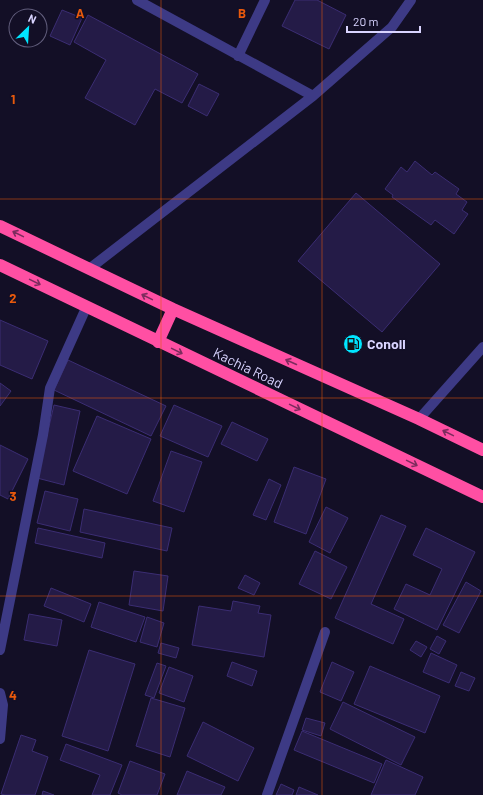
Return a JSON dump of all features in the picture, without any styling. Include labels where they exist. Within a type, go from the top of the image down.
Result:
[{"type":"highway","name":"Kachia Road","points":[[0,226],[173,309],[419,419],[483,450]]},
{"type":"highway","name":"Kachia Road","points":[[0,265],[86,308],[483,497]]},
{"type":"highway","points":[[158,342],[173,309]]},
{"type":"street","points":[[137,0],[313,96]]},
{"type":"street","points":[[238,56],[265,0]]},
{"type":"street","points":[[89,269],[313,96],[392,27],[411,0]]},
{"type":"street","points":[[0,650],[43,435],[50,388],[86,308]]},
{"type":"street","points":[[419,419],[483,347]]},
{"type":"street","points":[[267,795],[324,632]]},
{"type":"street","points":[[0,693],[3,705],[0,739]]},
{"type":"building","points":[[295,0],[317,0],[346,15],[329,49],[282,26]]},
{"type":"building","points":[[62,10],[82,18],[70,45],[50,36]]},
{"type":"building","points":[[88,15],[198,74],[182,103],[155,89],[135,125],[85,98],[106,60],[74,42]]},
{"type":"building","points":[[199,84],[219,94],[207,116],[188,106]]},
{"type":"building","points":[[415,161],[432,175],[435,172],[459,189],[456,194],[467,202],[462,210],[468,214],[454,234],[435,220],[431,225],[392,197],[393,195],[385,189],[401,167],[407,172]]},
{"type":"building","points":[[356,193],[440,264],[382,332],[298,261]]},
{"type":"building","points":[[0,320],[48,341],[32,379],[0,365]]},
{"type":"building","points":[[68,360],[166,406],[151,436],[54,390]]},
{"type":"building","points":[[0,383],[11,391],[0,406]]},
{"type":"building","points":[[54,405],[80,411],[64,485],[37,478]]},
{"type":"building","points":[[174,405],[222,426],[208,457],[160,436]]},
{"type":"building","points":[[97,416],[151,439],[127,494],[73,471]]},
{"type":"building","points":[[232,422],[268,439],[257,461],[221,444]]},
{"type":"building","points":[[0,445],[28,459],[8,499],[0,495]]},
{"type":"building","points":[[171,451],[202,462],[184,512],[153,501]]},
{"type":"building","points":[[294,467],[326,479],[306,534],[274,522]]},
{"type":"building","points":[[269,479],[281,485],[266,520],[253,515]]},
{"type":"building","points":[[45,491],[78,499],[70,531],[37,523]]},
{"type":"building","points":[[326,507],[348,518],[330,553],[309,542]]},
{"type":"building","points":[[84,509],[172,528],[167,551],[80,532]]},
{"type":"building","points":[[381,515],[406,526],[371,604],[404,619],[393,644],[335,618]]},
{"type":"building","points":[[38,528],[105,543],[102,558],[35,543]]},
{"type":"building","points":[[426,528],[475,552],[437,630],[394,609],[406,584],[430,595],[442,569],[413,555]]},
{"type":"building","points":[[315,551],[347,567],[331,599],[299,584]]},
{"type":"building","points":[[134,571],[168,576],[163,611],[129,605]]},
{"type":"building","points":[[245,575],[260,583],[254,595],[238,588]]},
{"type":"building","points":[[466,582],[481,591],[459,633],[443,625]]},
{"type":"building","points":[[51,588],[91,604],[84,622],[44,606]]},
{"type":"building","points":[[233,601],[260,606],[258,613],[271,615],[264,657],[192,645],[199,606],[231,611]]},
{"type":"building","points":[[99,602],[145,617],[136,642],[91,627]]},
{"type":"building","points":[[29,614],[62,620],[57,646],[24,640]]},
{"type":"building","points":[[147,617],[164,623],[157,647],[140,642]]},
{"type":"building","points":[[437,636],[446,641],[439,654],[430,649]]},
{"type":"building","points":[[416,641],[427,647],[421,657],[410,650]]},
{"type":"building","points":[[161,643],[179,648],[176,658],[158,653]]},
{"type":"building","points":[[89,650],[135,664],[108,751],[62,736]]},
{"type":"building","points":[[431,653],[457,665],[449,683],[423,672]]},
{"type":"building","points":[[232,662],[257,671],[252,686],[227,676]]},
{"type":"building","points":[[332,662],[354,672],[341,701],[320,692]]},
{"type":"building","points":[[157,663],[166,666],[154,698],[145,695]]},
{"type":"building","points":[[370,666],[440,696],[425,733],[354,704]]},
{"type":"building","points":[[169,667],[193,676],[184,702],[159,693]]},
{"type":"building","points":[[461,672],[475,678],[469,691],[455,686]]},
{"type":"building","points":[[151,698],[185,708],[170,757],[136,746]]},
{"type":"building","points":[[343,702],[415,737],[401,765],[330,729]]},
{"type":"building","points":[[306,718],[325,723],[321,736],[302,730]]},
{"type":"building","points":[[203,722],[254,748],[238,781],[187,756]]},
{"type":"building","points":[[302,731],[382,764],[374,783],[294,750]]},
{"type":"building","points":[[21,735],[36,740],[32,751],[48,757],[35,795],[1,794]]},
{"type":"building","points":[[66,744],[122,765],[110,795],[92,795],[100,775],[60,760]]},
{"type":"building","points":[[386,760],[423,777],[415,795],[371,795]]},
{"type":"building","points":[[130,761],[165,774],[157,795],[122,795],[118,793]]},
{"type":"building","points":[[187,771],[225,787],[221,795],[177,795]]},
{"type":"building","points":[[281,784],[294,790],[292,795],[276,795]]},
{"type":"building","points":[[299,787],[318,795],[296,795]]},
{"type":"building","points":[[43,791],[54,795],[42,795]]},
{"type":"place","name":"Conoil","points":[[353,344]]}]
